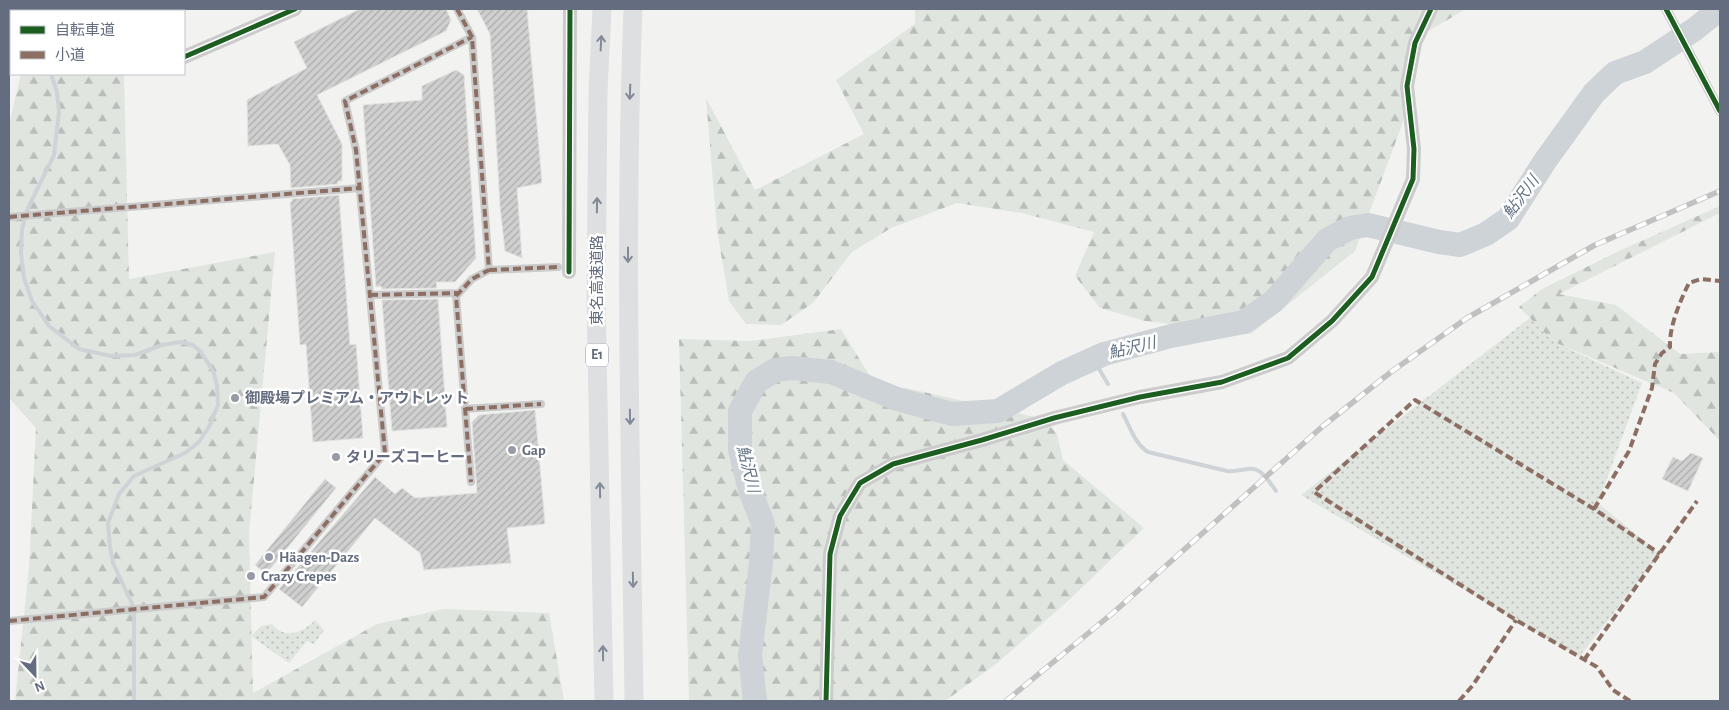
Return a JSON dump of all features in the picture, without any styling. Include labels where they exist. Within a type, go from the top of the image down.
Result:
[{"type":"highway","name":"東名高速道路","points":[[602,9],[598,91],[596,302],[604,701]]},
{"type":"highway","name":"東名高速道路","points":[[633,9],[629,98],[628,302],[634,701]]},
{"type":"street","points":[[185,58],[295,9]]},
{"type":"street","points":[[457,9],[472,37],[489,270]]},
{"type":"street","points":[[471,482],[456,296],[472,279],[489,270],[564,270],[570,9]]},
{"type":"street","points":[[826,701],[830,554],[840,516],[860,483],[893,464],[1054,418],[1140,397],[1222,382],[1288,358],[1332,321],[1372,277],[1413,179],[1414,150],[1407,86],[1415,43],[1431,9]]},
{"type":"street","points":[[1666,9],[1720,111]]},
{"type":"street","points":[[10,621],[264,597],[385,453],[356,150],[345,101],[472,37]]},
{"type":"street","points":[[9,217],[360,188]]},
{"type":"street","points":[[370,295],[458,293]]},
{"type":"street","points":[[465,410],[541,404]]},
{"type":"green space","points":[[9,9],[116,10],[10,10],[10,42]]},
{"type":"green space","points":[[915,9],[1466,9],[1418,37],[1402,125],[1355,251],[1251,334],[1145,321],[1100,308],[1075,276],[1094,232],[1022,213],[957,203],[891,228],[852,252],[813,303],[781,325],[746,324],[729,301],[717,230],[706,98],[755,190],[864,134],[836,80],[915,24]]},
{"type":"green space","points":[[21,75],[124,75],[129,279],[275,252],[249,533],[253,693],[377,624],[444,609],[549,613],[564,701],[15,701],[29,567],[36,428],[9,398],[9,124]]},
{"type":"green space","points":[[1720,206],[1720,213],[1559,294],[1616,305],[1680,354],[1720,352],[1720,441],[1674,393],[1554,342],[1519,307],[1542,289],[1619,251]]},
{"type":"green space","points":[[1530,318],[1554,342],[1642,383],[1598,503],[1660,554],[1579,657],[1301,495]]},
{"type":"green space","points":[[841,329],[881,394],[906,388],[1044,419],[1057,434],[1063,460],[1144,528],[1069,600],[996,664],[945,701],[689,701],[679,339],[751,341]]},
{"type":"green space","points":[[315,620],[324,630],[314,644],[307,641],[289,663],[251,636],[261,626],[272,624],[282,632],[294,633],[310,625]]},
{"type":"building","points":[[360,9],[446,9],[451,20],[446,31],[317,95],[342,144],[342,181],[338,181],[338,184],[291,188],[290,165],[278,144],[248,146],[247,100],[307,68],[294,42]]},
{"type":"building","points":[[477,9],[527,9],[542,183],[517,188],[522,258],[505,251],[500,206],[490,34]]},
{"type":"building","points":[[456,70],[464,75],[476,258],[455,282],[436,282],[437,288],[382,289],[381,286],[376,287],[363,105],[422,100],[422,86]]},
{"type":"building","points":[[339,195],[350,345],[356,344],[363,438],[313,442],[306,344],[300,345],[290,202],[292,202],[292,199]]},
{"type":"building","points":[[438,299],[447,427],[392,431],[382,300]]},
{"type":"building","points":[[535,410],[545,524],[507,528],[511,563],[424,570],[420,553],[375,518],[302,607],[279,589],[375,477],[395,494],[402,488],[415,498],[477,493],[472,422],[479,415]]},
{"type":"building","points":[[1691,453],[1703,458],[1688,491],[1662,479],[1673,457],[1682,461]]},
{"type":"building","points":[[325,479],[336,488],[266,574],[255,565]]},
{"type":"waterway","name":"鮎沢川","points":[[755,701],[750,655],[761,563],[763,524],[750,490],[740,450],[740,411],[756,382],[775,370],[792,368],[831,372],[897,399],[952,414],[998,411],[1062,373],[1104,354],[1171,336],[1244,322],[1274,301],[1327,240],[1350,228],[1368,225],[1439,242],[1460,245],[1486,234],[1508,219],[1545,161],[1594,93],[1615,73],[1645,62],[1695,29],[1720,9]]},
{"type":"waterway","points":[[51,75],[57,92],[59,112],[54,155],[28,208],[22,229],[21,253],[24,278],[32,301],[49,326],[79,349],[111,356],[135,355],[162,345],[181,342],[193,345],[201,352],[213,371],[217,385],[218,405],[210,425],[199,442],[185,453],[134,476],[119,494],[108,523],[113,563],[134,608],[134,701]]},
{"type":"waterway","points":[[1093,359],[1108,384]]},
{"type":"waterway","points":[[1123,414],[1136,440],[1148,452],[1227,471],[1257,470],[1265,476],[1276,491]]},
{"type":"railway","points":[[1006,701],[1114,612],[1323,426],[1391,372],[1467,318],[1595,245],[1720,191]]},
{"type":"marked path","points":[[457,9],[472,37],[489,270],[472,279],[456,296],[471,482]]},
{"type":"marked path","points":[[9,621],[264,597],[385,453],[356,150],[345,101],[472,37]]},
{"type":"marked path","points":[[9,217],[360,188]]},
{"type":"marked path","points":[[489,270],[558,267]]},
{"type":"marked path","points":[[1594,509],[1629,451],[1652,388],[1655,364],[1662,353],[1670,347],[1673,323],[1689,283],[1701,279],[1720,281]]},
{"type":"marked path","points":[[370,295],[459,293]]},
{"type":"marked path","points":[[1630,701],[1613,690],[1597,667],[1516,620],[1314,492],[1415,400],[1594,509],[1660,554]]},
{"type":"marked path","points":[[465,409],[541,404]]},
{"type":"marked path","points":[[1584,660],[1697,501]]},
{"type":"marked path","points":[[1459,701],[1473,685],[1516,620]]},
{"type":"cycle path","points":[[185,57],[295,9]]},
{"type":"cycle path","points":[[569,272],[570,9]]},
{"type":"cycle path","points":[[826,701],[830,554],[840,516],[860,483],[893,464],[1054,418],[1140,397],[1222,382],[1288,358],[1332,321],[1372,277],[1413,179],[1414,149],[1407,86],[1415,43],[1431,9]]},
{"type":"cycle path","points":[[1666,9],[1720,111]]},
{"type":"place","name":"御殿場プレミアム・アウトレット","points":[[235,398]]},
{"type":"place","name":"Gap","points":[[512,450]]},
{"type":"place","name":"タリーズコーヒー","points":[[336,457]]},
{"type":"place","name":"Häagen-Dazs","points":[[269,557]]},
{"type":"place","name":"Crazy Crepes","points":[[251,576]]}]
